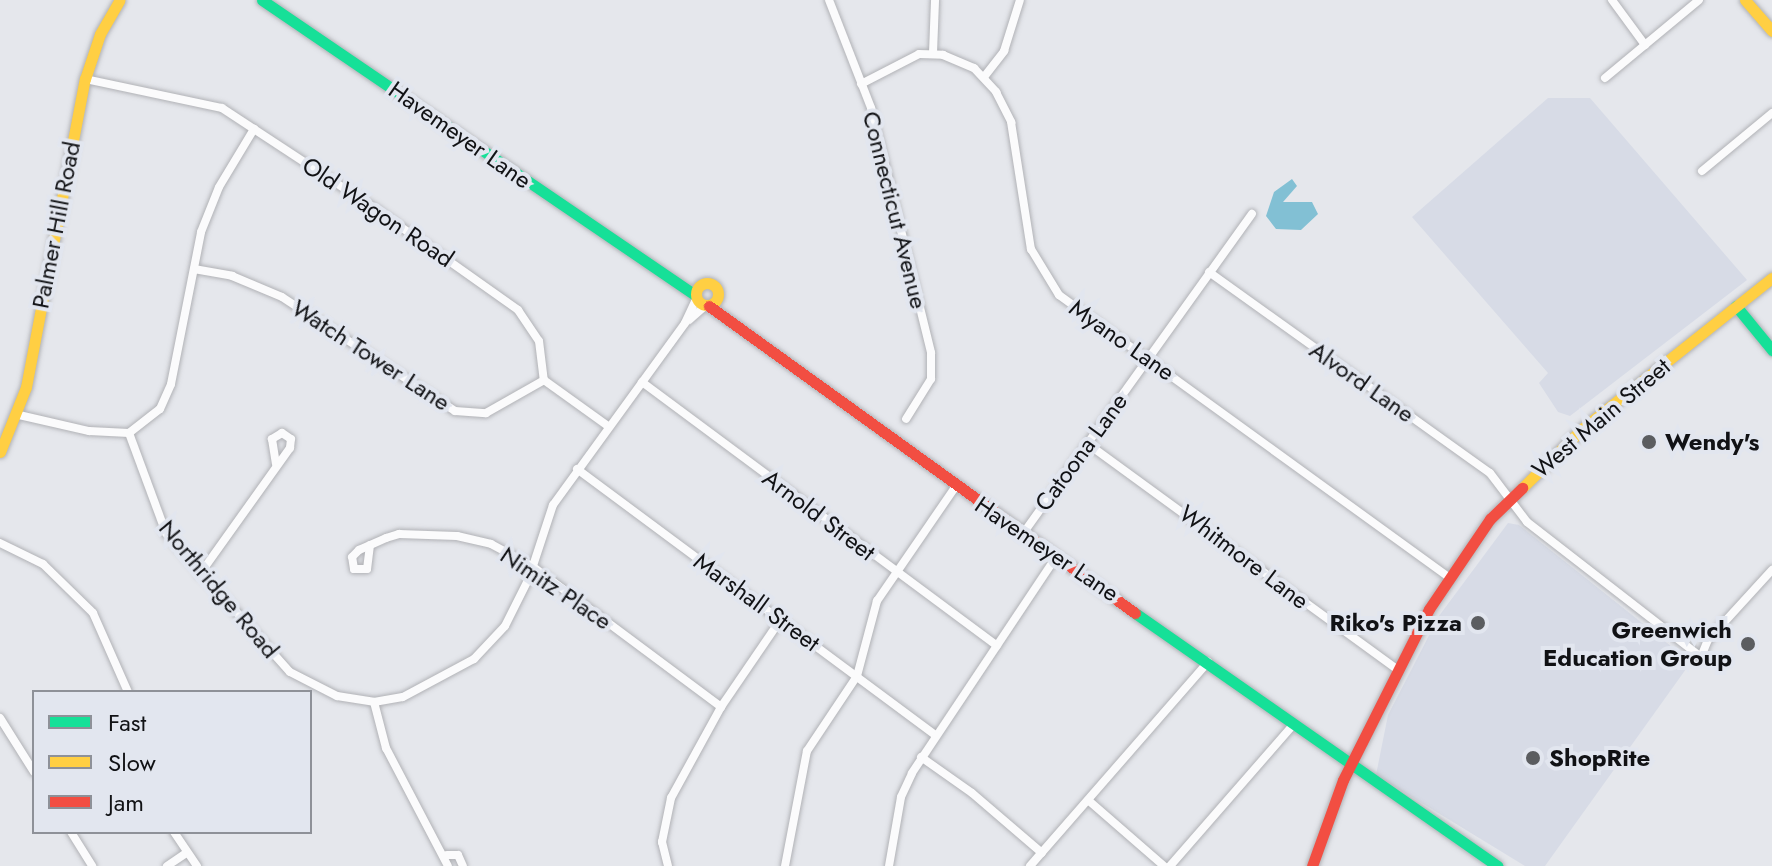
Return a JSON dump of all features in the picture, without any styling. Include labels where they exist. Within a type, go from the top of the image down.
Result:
[{"type":"street","name":"Palmer Hill Road","points":[[0,452],[19,415],[85,79],[100,34],[120,0]]},
{"type":"street","name":"Havemeyer Lane","points":[[262,0],[702,301],[1022,535],[1208,661],[1498,866]]},
{"type":"street","name":"Connecticut Avenue","points":[[829,0],[861,84],[933,367],[906,419]]},
{"type":"street","points":[[933,53],[935,0]]},
{"type":"street","points":[[861,84],[908,56],[933,53],[963,62],[984,77],[1004,51],[1020,0]]},
{"type":"street","points":[[1612,0],[1645,45]]},
{"type":"street","points":[[1605,78],[1699,0]]},
{"type":"street","points":[[1745,0],[1772,31]]},
{"type":"street","name":"Myano Lane","points":[[984,77],[1011,122],[1027,232],[1038,266],[1066,303],[1447,576]]},
{"type":"street","name":"Old Wagon Road","points":[[85,79],[207,103],[254,129],[518,310],[539,341],[544,380]]},
{"type":"street","points":[[1702,171],[1772,113]]},
{"type":"street","points":[[19,415],[89,431],[129,433],[151,419],[167,399],[208,212],[254,129]]},
{"type":"street","name":"Catoona Lane","points":[[1022,535],[1252,214]]},
{"type":"street","name":"Watch Tower Lane","points":[[194,269],[232,276],[282,297],[455,411],[486,413],[544,380]]},
{"type":"street","name":"Havemeyer Lane","points":[[658,271],[715,286],[744,332]]},
{"type":"street","name":"Alvord Lane","points":[[1209,272],[1480,466],[1510,498],[1527,522],[1701,657],[1708,640],[1772,570]]},
{"type":"street","name":"West Main Street","points":[[1312,866],[1351,764],[1447,576],[1510,498],[1582,429],[1772,278]]},
{"type":"street","points":[[703,284],[702,301],[718,295]]},
{"type":"street","name":"Northridge Road","points":[[129,433],[157,518],[200,574],[290,672],[323,691],[374,702],[427,689],[474,659],[505,626],[532,566],[553,505],[702,301]]},
{"type":"street","points":[[1736,306],[1772,350]]},
{"type":"street","points":[[544,380],[608,426]]},
{"type":"street","name":"Arnold Street","points":[[642,382],[997,646]]},
{"type":"street","name":"Whitmore Lane","points":[[1088,444],[1399,671]]},
{"type":"street","points":[[200,574],[276,464]]},
{"type":"street","name":"Marshall Street","points":[[577,469],[936,736]]},
{"type":"street","points":[[785,866],[807,751],[857,676],[877,601],[956,486]]},
{"type":"street","name":"Nimitz Place","points":[[370,545],[399,534],[457,536],[491,544],[532,566],[721,707]]},
{"type":"street","points":[[0,543],[43,564],[93,613],[127,690]]},
{"type":"street","points":[[889,866],[901,797],[921,757],[1056,557]]},
{"type":"street","points":[[668,866],[662,842],[671,798],[721,707],[781,619]]},
{"type":"street","points":[[1030,866],[1208,661]]},
{"type":"street","points":[[374,702],[386,748],[447,855],[448,866]]},
{"type":"street","points":[[0,718],[32,769]]},
{"type":"street","points":[[1170,866],[1294,724]]},
{"type":"street","points":[[921,757],[1042,853]]},
{"type":"street","points":[[1088,800],[1164,866]]},
{"type":"street","points":[[72,834],[92,866]]},
{"type":"street","points":[[175,834],[197,866]]},
{"type":"street","points":[[167,866],[186,853]]},
{"type":"street","points":[[447,855],[458,855],[463,866]]},
{"type":"shaded area","points":[[1548,98],[1590,98],[1747,280],[1570,416],[1558,412],[1539,383],[1548,373],[1412,217]]},
{"type":"shaded area","points":[[1508,523],[1519,525],[1691,662],[1545,866],[1525,866],[1376,775],[1388,715],[1439,616]]},
{"type":"water","points":[[1292,179],[1297,186],[1283,202],[1312,202],[1318,214],[1301,230],[1276,229],[1266,216],[1274,192]]},
{"type":"traffic: fast","points":[[262,0],[695,295]]},
{"type":"traffic: fast","points":[[1736,306],[1772,350]]},
{"type":"traffic: fast","points":[[1135,613],[1498,866]]},
{"type":"traffic: slow","points":[[0,452],[26,387],[85,79],[100,34],[120,0]]},
{"type":"traffic: slow","points":[[1745,0],[1772,31]]},
{"type":"traffic: slow","points":[[1522,488],[1582,429],[1772,278]]},
{"type":"traffic: slow","points":[[703,283],[711,283],[718,294],[711,305],[703,305],[696,298],[696,290],[703,283]]},
{"type":"traffic: jam","points":[[709,306],[1135,613]]},
{"type":"traffic: jam","points":[[1312,866],[1343,780],[1429,609],[1490,519],[1522,488]]},
{"type":"place","name":"Wendy's","points":[[1649,442]]},
{"type":"place","name":"Riko's Pizza","points":[[1478,623]]},
{"type":"place","name":"Greenwich Education Group","points":[[1748,644]]},
{"type":"place","name":"ShopRite","points":[[1533,758]]}]
